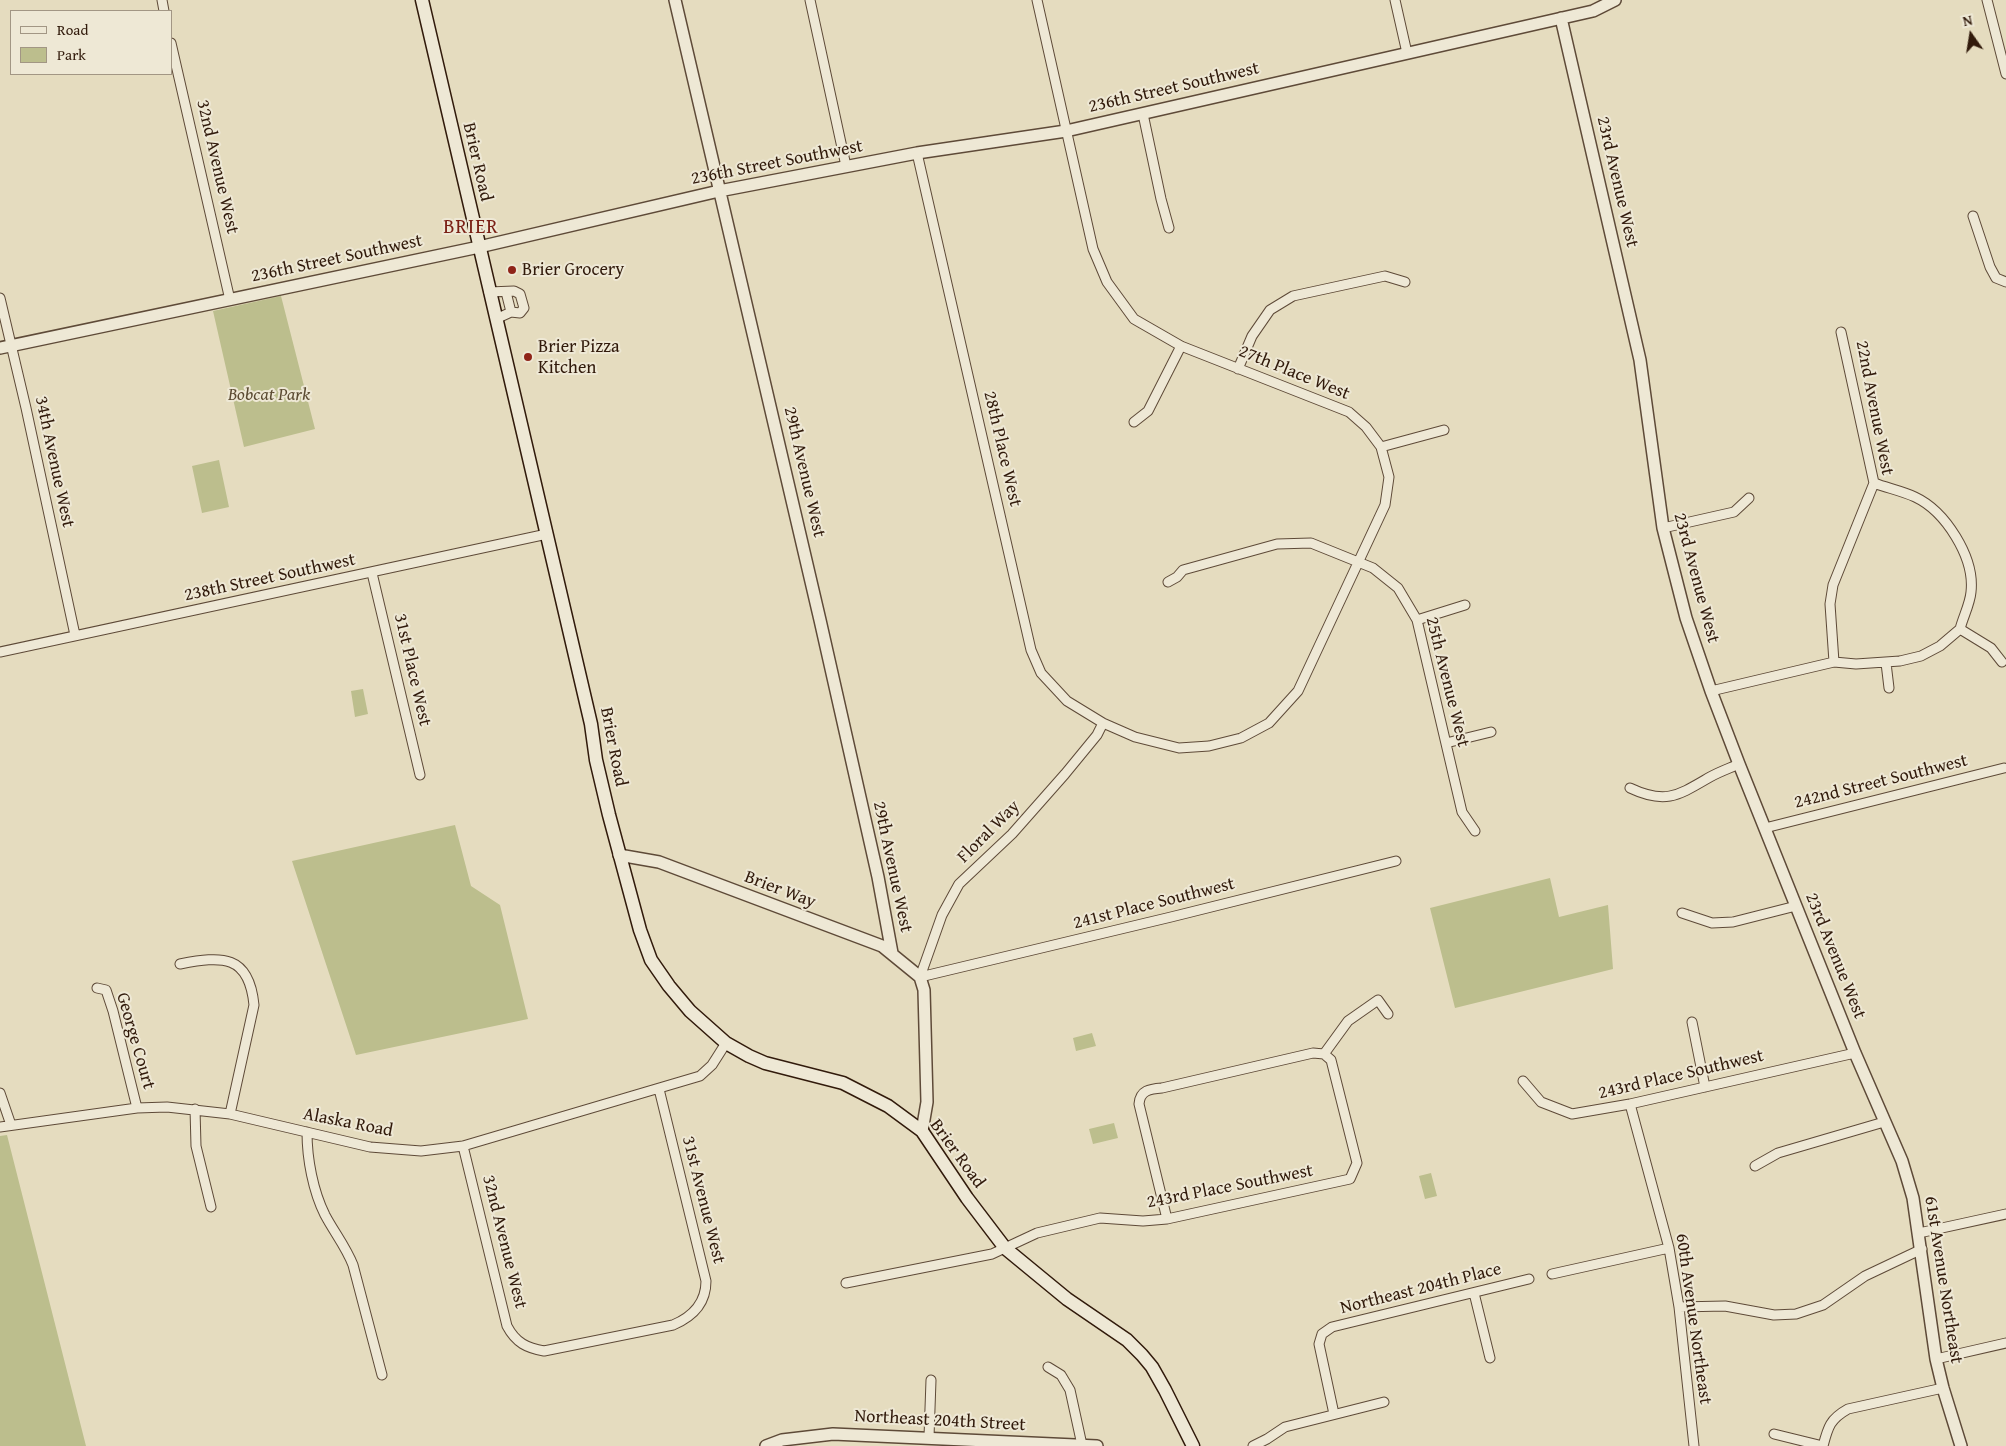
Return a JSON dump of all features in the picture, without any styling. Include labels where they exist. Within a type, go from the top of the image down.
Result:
[{"type":"main road","name":"Brier Road","points":[[422,0],[547,534],[619,855],[640,930],[652,960],[669,986],[690,1010],[726,1043],[765,1063],[843,1083],[888,1106],[922,1131],[967,1198],[1005,1248],[1067,1299],[1127,1340],[1142,1355],[1152,1367],[1165,1390],[1193,1446]]},
{"type":"street","name":"29th Avenue West","points":[[675,0],[820,620],[878,877],[892,953]]},
{"type":"street","points":[[810,0],[846,166]]},
{"type":"street","name":"27th Place West","points":[[1037,0],[1093,249],[1107,282],[1134,319],[1181,346],[1349,412],[1366,427],[1381,447],[1389,477],[1385,505],[1298,691],[1269,723],[1237,740],[1209,746],[1178,748],[1135,737],[1103,723]]},
{"type":"street","points":[[1395,0],[1407,53]]},
{"type":"street","name":"236th Street Southwest","points":[[5,346],[479,247],[719,191],[917,153],[1066,131],[1593,12],[1615,0]]},
{"type":"street","points":[[1987,0],[2006,74]]},
{"type":"street","name":"23rd Avenue West","points":[[1562,18],[1640,360],[1663,528],[1686,618],[1710,691],[1884,1122]]},
{"type":"street","name":"32nd Avenue West","points":[[172,46],[230,300]]},
{"type":"street","points":[[1143,114],[1160,199],[1169,228]]},
{"type":"street","name":"28th Place West","points":[[917,153],[1031,650],[1041,673],[1054,689],[1067,702],[1103,723]]},
{"type":"street","points":[[1973,216],[1990,267],[1996,278],[2006,282]]},
{"type":"street","points":[[1238,369],[1252,336],[1270,310],[1293,296],[1385,276],[1405,282]]},
{"type":"street","points":[[489,292],[514,291],[520,294],[524,308],[520,313],[511,312],[496,319]]},
{"type":"street","points":[[506,292],[511,312]]},
{"type":"street","name":"34th Avenue West","points":[[0,298],[5,346],[26,408],[75,635]]},
{"type":"street","name":"22nd Avenue West","points":[[1834,662],[1830,604],[1833,585],[1874,484],[1842,332]]},
{"type":"street","points":[[1134,422],[1148,411],[1181,346]]},
{"type":"street","points":[[1381,447],[1444,430]]},
{"type":"street","points":[[1710,691],[1834,662],[1886,663],[1921,656],[1940,646],[1960,629],[1971,592],[1970,570],[1964,552],[1953,532],[1937,514],[1916,498],[1874,484]]},
{"type":"street","points":[[1663,528],[1734,512],[1749,498]]},
{"type":"street","name":"238th Street Southwest","points":[[0,652],[547,534]]},
{"type":"street","name":"25th Avenue West","points":[[1168,582],[1177,577],[1183,570],[1277,544],[1311,542],[1374,568],[1398,588],[1417,620],[1462,812],[1475,831]]},
{"type":"street","name":"31st Place West","points":[[372,573],[420,775]]},
{"type":"street","points":[[1417,620],[1465,605]]},
{"type":"street","points":[[1960,629],[1990,648],[2002,662]]},
{"type":"street","points":[[1886,663],[1889,688]]},
{"type":"street","name":"Floral Way","points":[[920,977],[942,915],[959,884],[1029,816],[1097,735],[1103,723]]},
{"type":"street","points":[[1446,743],[1491,732]]},
{"type":"street","points":[[1630,788],[1645,795],[1659,798],[1684,793],[1713,776],[1739,764]]},
{"type":"street","name":"242nd Street Southwest","points":[[1765,828],[2004,768]]},
{"type":"street","name":"Brier Way","points":[[619,855],[660,862],[882,946],[920,977]]},
{"type":"street","name":"241st Place Southwest","points":[[920,977],[1396,861]]},
{"type":"street","points":[[1682,913],[1712,923],[1733,922],[1796,906]]},
{"type":"street","points":[[180,964],[210,958],[234,962],[247,976],[253,990],[254,1005],[230,1114]]},
{"type":"street","points":[[920,977],[924,990],[927,1102],[922,1131]]},
{"type":"street","name":"George Court","points":[[97,988],[106,990],[113,1011],[137,1108]]},
{"type":"street","points":[[1168,1219],[1139,1104],[1144,1092],[1149,1089],[1162,1088],[1312,1053],[1324,1054],[1348,1021],[1378,1000],[1388,1014]]},
{"type":"street","points":[[1692,1022],[1705,1087]]},
{"type":"street","name":"Alaska Road","points":[[0,1127],[137,1108],[167,1107],[230,1114],[370,1147],[420,1151],[463,1146],[700,1076],[712,1065],[726,1043]]},
{"type":"street","name":"243rd Place Southwest","points":[[1523,1081],[1541,1102],[1572,1114],[1630,1104],[1855,1052]]},
{"type":"street","name":"243rd Place Southwest","points":[[846,1283],[992,1254],[1037,1233],[1100,1218],[1143,1221],[1168,1219],[1350,1179],[1357,1163],[1330,1060],[1324,1054]]},
{"type":"street","name":"31st Avenue West","points":[[519,1343],[532,1349],[544,1351],[673,1325],[691,1315],[702,1301],[706,1291],[706,1281],[659,1089]]},
{"type":"street","points":[[0,1093],[11,1125]]},
{"type":"street","name":"60th Avenue Northeast","points":[[1630,1104],[1669,1248],[1679,1307],[1694,1446]]},
{"type":"street","points":[[195,1109],[196,1146],[211,1207]]},
{"type":"street","points":[[1754,1166],[1778,1153],[1884,1122]]},
{"type":"street","name":"61st Avenue Northeast","points":[[1884,1122],[1907,1178],[1913,1198],[1922,1249],[1936,1359],[1942,1388],[1961,1446]]},
{"type":"street","points":[[307,1132],[307,1143],[315,1188],[325,1214],[347,1248],[382,1375]]},
{"type":"street","name":"32nd Avenue West","points":[[463,1146],[507,1326],[519,1343]]},
{"type":"street","points":[[1919,1233],[2006,1214]]},
{"type":"street","points":[[1552,1274],[1669,1248]]},
{"type":"street","points":[[1679,1307],[1725,1306],[1774,1315],[1796,1314],[1823,1305],[1865,1276],[1922,1249]]},
{"type":"street","name":"Northeast 204th Place","points":[[1334,1414],[1319,1344],[1322,1334],[1332,1327],[1529,1279]]},
{"type":"street","points":[[1474,1293],[1490,1358]]},
{"type":"street","points":[[1936,1359],[2006,1343]]},
{"type":"street","points":[[1048,1367],[1061,1375],[1070,1390],[1082,1445]]},
{"type":"street","points":[[929,1437],[931,1380]]},
{"type":"street","points":[[1774,1434],[1823,1446],[1829,1425],[1837,1415],[1848,1409],[1942,1388]]},
{"type":"street","points":[[1253,1446],[1285,1427],[1384,1402]]},
{"type":"street","name":"Northeast 204th Street","points":[[766,1446],[782,1440],[833,1434],[1097,1446]]},
{"type":"green space","name":"Bobcat Park","points":[[281,296],[315,429],[244,447],[213,311]]},
{"type":"green space","points":[[219,460],[229,507],[202,513],[192,466]]},
{"type":"green space","points":[[363,689],[368,714],[355,717],[351,691]]},
{"type":"green space","points":[[455,825],[471,886],[500,905],[528,1019],[356,1055],[292,861]]},
{"type":"green space","points":[[1550,878],[1559,917],[1608,905],[1613,969],[1455,1008],[1430,908]]},
{"type":"green space","points":[[1092,1033],[1096,1046],[1076,1051],[1073,1038]]},
{"type":"green space","points":[[1114,1123],[1118,1138],[1093,1144],[1089,1129]]},
{"type":"green space","points":[[7,1135],[86,1446],[0,1446],[0,1136]]},
{"type":"green space","points":[[1431,1173],[1437,1196],[1425,1199],[1419,1176]]},
{"type":"place","name":"Brier Grocery","points":[[512,270]]},
{"type":"place","name":"Brier Pizza Kitchen","points":[[528,357]]},
{"type":"district","name":"BRIER","points":[[471,228]]}]
